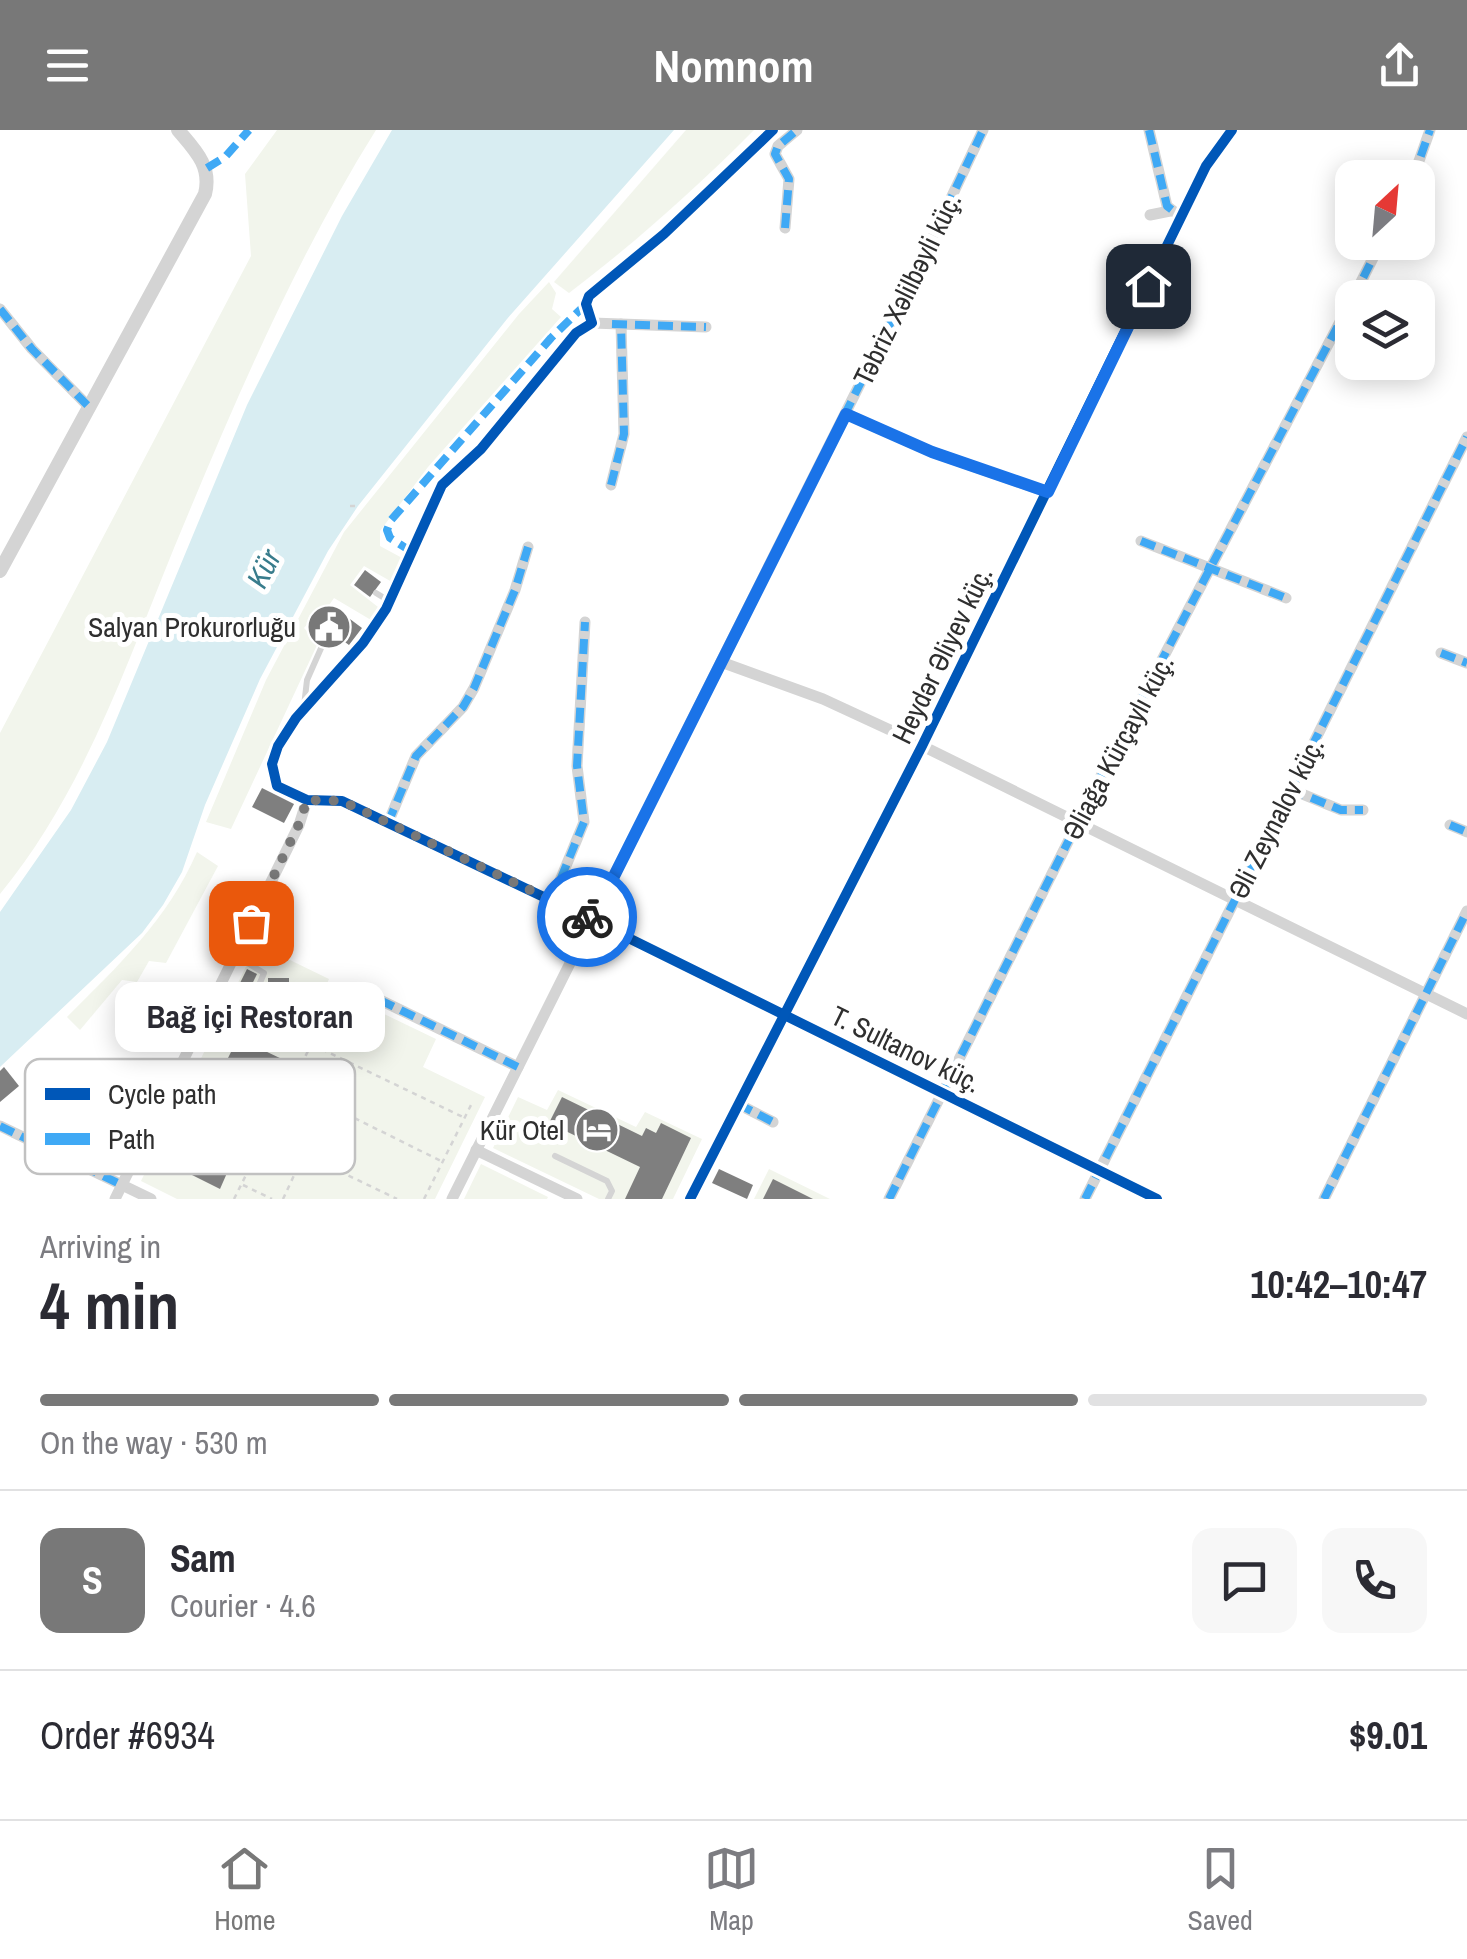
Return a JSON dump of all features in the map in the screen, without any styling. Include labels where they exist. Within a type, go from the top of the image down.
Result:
[{"type":"street","points":[[0,572],[205,194],[206,168],[178,130]]},
{"type":"street","points":[[592,323],[586,304],[589,296],[664,234],[772,130]]},
{"type":"street","points":[[785,228],[789,180],[775,154],[778,146],[796,130]]},
{"type":"street","name":"Təbriz Xəlilbəyli küç.","points":[[452,1199],[846,414],[983,130]]},
{"type":"street","points":[[1149,130],[1175,214],[1150,215]]},
{"type":"street","name":"Heydər Əliyev küç.","points":[[690,1199],[1048,492],[1175,214],[1232,130]]},
{"type":"street","points":[[1419,160],[1430,130]]},
{"type":"street","points":[[0,309],[32,349],[90,408]]},
{"type":"street","points":[[184,1059],[299,824],[307,800],[283,790],[272,776],[278,746],[304,708],[363,643],[390,602],[442,485],[481,449],[576,333],[592,323],[706,327]]},
{"type":"street","points":[[611,485],[624,434],[621,324]]},
{"type":"street","name":"Əliağa Kürçaylı küç.","points":[[889,1199],[1077,822],[1335,332]]},
{"type":"street","points":[[846,414],[917,446],[1048,492]]},
{"type":"street","name":"Əli Zeynalov küç.","points":[[1085,1199],[1467,437]]},
{"type":"street","points":[[1140,542],[1286,598]]},
{"type":"street","points":[[388,823],[416,756],[464,707],[474,688],[515,590],[528,547]]},
{"type":"street","points":[[552,900],[584,822],[577,766],[585,622]]},
{"type":"street","points":[[1441,653],[1467,662]]},
{"type":"street","points":[[721,662],[823,700],[922,746],[1467,1014]]},
{"type":"street","points":[[1290,789],[1340,810],[1362,810]]},
{"type":"street","name":"T. Sultanov küç.","points":[[307,800],[342,801],[552,900],[1157,1199]]},
{"type":"street","points":[[1450,824],[1467,832]]},
{"type":"street","points":[[1324,1199],[1467,911]]},
{"type":"street","points":[[380,1000],[518,1067]]},
{"type":"street","points":[[738,1104],[773,1122]]},
{"type":"street","points":[[0,1126],[25,1138]]},
{"type":"street","points":[[476,1150],[578,1199]]},
{"type":"street","points":[[99,1174],[151,1199]]},
{"type":"street","points":[[115,1199],[127,1174]]},
{"type":"lane","points":[[376,593],[390,602]]},
{"type":"lane","points":[[304,708],[306,680],[322,646]]},
{"type":"lane","points":[[234,956],[264,974],[252,1002]]},
{"type":"lane","points":[[555,1156],[607,1181],[612,1191],[608,1199]]},
{"type":"path","points":[[350,506],[358,506]]},
{"type":"path","points":[[304,1059],[318,1031]]},
{"type":"path","points":[[311,1044],[342,1059]]},
{"type":"path","points":[[355,1065],[464,1118]]},
{"type":"path","points":[[424,1199],[473,1101]]},
{"type":"path","points":[[355,1118],[443,1162]]},
{"type":"path","points":[[234,1199],[247,1174]]},
{"type":"path","points":[[283,1199],[295,1174]]},
{"type":"path","points":[[345,1174],[397,1199]]},
{"type":"path","points":[[242,1184],[272,1199]]},
{"type":"shaded area","points":[[277,130],[376,130],[318,231],[266,335],[79,772],[29,855],[0,894],[0,733],[251,256],[245,174]]},
{"type":"shaded area","points":[[686,130],[754,130],[664,215],[569,293],[554,282]]},
{"type":"shaded area","points":[[549,282],[556,293],[552,309],[561,317],[428,467],[380,531],[380,546],[404,559],[392,582],[364,566],[350,585],[378,607],[371,620],[334,598],[321,617],[315,615],[304,628],[318,643],[231,829],[206,822],[266,680],[344,532]]},
{"type":"shaded area","points":[[197,852],[218,866],[166,963],[149,961],[137,982],[122,980],[80,1030],[67,1017],[157,920]]},
{"type":"shaded area","points":[[257,944],[329,979],[326,986],[436,1039],[423,1067],[485,1097],[435,1199],[177,1199],[141,1181],[144,1174],[355,1174],[355,1059],[201,1059]]},
{"type":"shaded area","points":[[558,1090],[636,1127],[645,1112],[702,1139],[673,1199],[599,1199],[493,1148],[518,1097],[547,1110]]},
{"type":"shaded area","points":[[481,1164],[548,1197],[547,1199],[464,1199]]},
{"type":"shaded area","points":[[769,1169],[830,1199],[754,1199]]},
{"type":"water","name":"Kür","points":[[392,130],[674,130],[507,319],[358,506],[328,551],[260,679],[205,805],[182,872],[163,905],[142,933],[0,1067],[0,912],[71,810],[107,742],[247,405],[342,216]]},
{"type":"building","points":[[365,570],[381,582],[370,597],[354,585]]},
{"type":"building","points":[[334,607],[362,628],[349,645],[335,635],[328,643],[310,629],[317,620],[322,624]]},
{"type":"building","points":[[262,788],[294,804],[284,823],[252,807]]},
{"type":"building","points":[[258,946],[270,952],[263,966],[251,960]]},
{"type":"building","points":[[247,969],[257,974],[242,1005],[273,1020],[271,1026],[229,1005]]},
{"type":"building","points":[[268,978],[289,978],[289,1005],[268,1005]]},
{"type":"building","points":[[238,1038],[282,1059],[228,1059]]},
{"type":"building","points":[[4,1067],[19,1086],[0,1102],[0,1071]]},
{"type":"building","points":[[562,1097],[642,1136],[646,1128],[656,1133],[661,1123],[691,1138],[662,1199],[625,1199],[640,1167],[549,1123]]},
{"type":"building","points":[[719,1169],[753,1185],[747,1199],[712,1183]]},
{"type":"building","points":[[190,1174],[227,1174],[220,1189]]},
{"type":"building","points":[[773,1179],[813,1199],[763,1199]]},
{"type":"marked path","points":[[207,168],[225,157],[249,130]]},
{"type":"marked path","points":[[785,228],[789,179],[775,154],[778,146],[797,130]]},
{"type":"marked path","points":[[721,662],[983,130]]},
{"type":"marked path","points":[[1149,130],[1167,206],[1181,217]]},
{"type":"marked path","points":[[1419,160],[1430,130]]},
{"type":"marked path","points":[[1362,280],[1372,260]]},
{"type":"marked path","points":[[412,552],[390,538],[387,530],[391,520],[551,338],[586,304]]},
{"type":"marked path","points":[[0,309],[32,349],[90,408]]},
{"type":"marked path","points":[[612,324],[706,327]]},
{"type":"marked path","points":[[611,485],[624,434],[621,324]]},
{"type":"marked path","points":[[889,1199],[1105,768],[1335,331]]},
{"type":"marked path","points":[[846,414],[932,452],[1047,492]]},
{"type":"marked path","points":[[1085,1199],[1467,437]]},
{"type":"marked path","points":[[1141,541],[1286,598]]},
{"type":"marked path","points":[[388,823],[416,756],[463,707],[474,688],[515,590],[528,547]]},
{"type":"marked path","points":[[552,900],[584,822],[577,766],[585,622]]},
{"type":"marked path","points":[[1441,653],[1467,663]]},
{"type":"marked path","points":[[1290,789],[1341,810],[1363,810]]},
{"type":"marked path","points":[[1450,825],[1467,832]]},
{"type":"marked path","points":[[1324,1199],[1467,911]]},
{"type":"marked path","points":[[380,1000],[518,1067]]},
{"type":"marked path","points":[[738,1104],[773,1122]]},
{"type":"marked path","points":[[0,1126],[25,1138]]},
{"type":"marked path","points":[[99,1174],[122,1185]]},
{"type":"cycle path","points":[[773,130],[664,234],[589,296],[586,304],[592,323],[576,333],[481,449],[442,485],[386,609],[363,643],[296,718],[278,746],[272,764],[277,786],[307,800],[342,801],[1157,1199]]},
{"type":"cycle path","points":[[690,1199],[922,746],[1206,166],[1232,130]]},
{"type":"way so far","points":[[251,923],[307,800],[319,798],[342,801],[587,917]]},
{"type":"place","name":"Salyan Prokurorluğu","points":[[329,627]]},
{"type":"place","name":"Bağ içi Restoran","points":[[251,923]]},
{"type":"place","name":"Kür Otel","points":[[597,1130]]},
{"type":"route","points":[[587,917],[592,920],[846,414],[932,452],[1048,492],[1148,286]]}]
